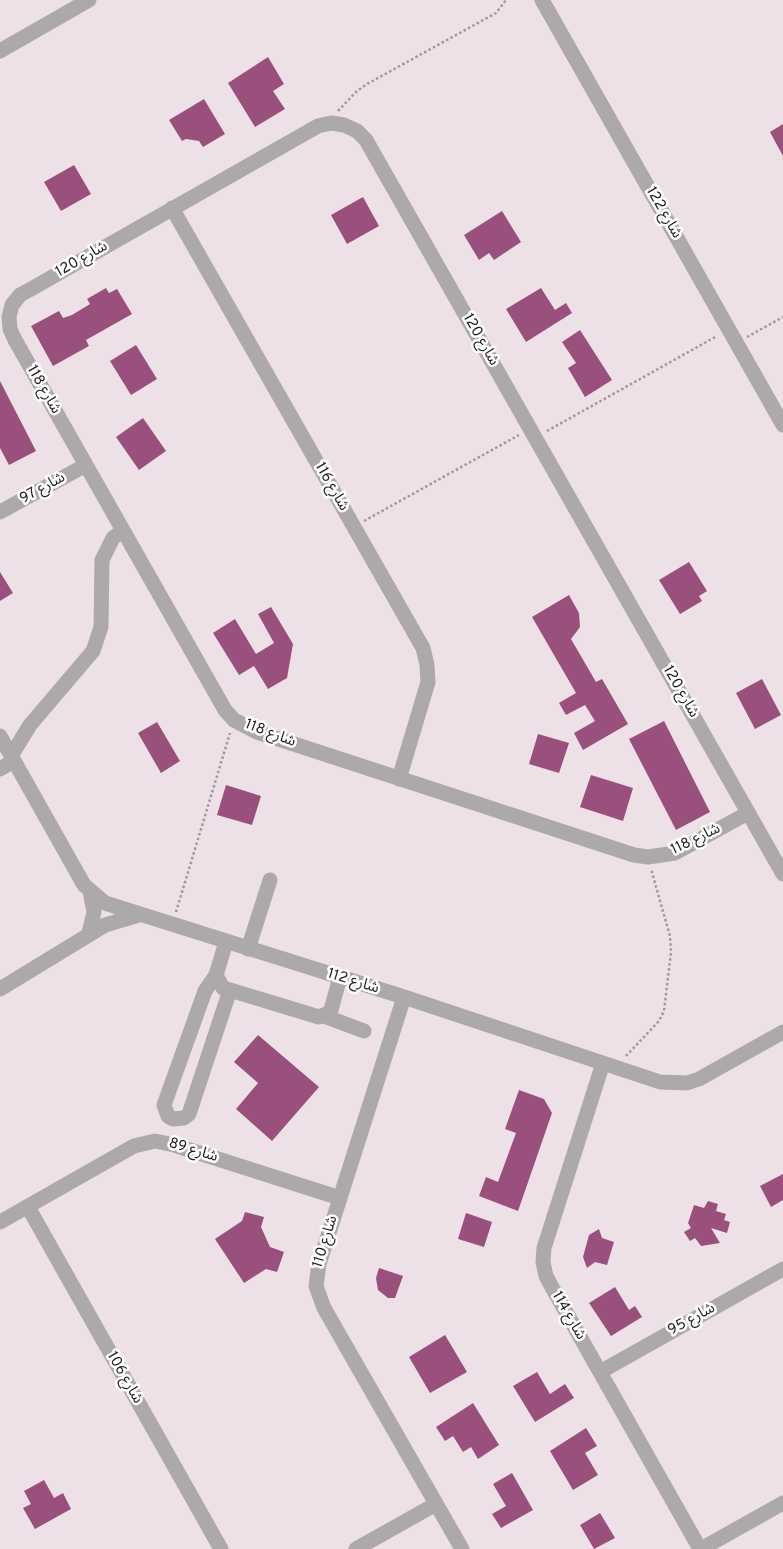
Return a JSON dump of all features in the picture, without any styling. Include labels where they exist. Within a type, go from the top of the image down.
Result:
[{"type":"street","points":[[0,51],[89,0]]},
{"type":"street","name":"شارع 122","points":[[542,0],[783,426]]},
{"type":"street","name":"شارع 120","points":[[30,289],[305,132],[331,123],[344,125],[356,131],[366,140],[783,874]]},
{"type":"street","name":"شارع 116","points":[[172,208],[423,648],[428,665],[428,682],[399,779]]},
{"type":"street","name":"شارع 118","points":[[30,289],[20,295],[12,305],[9,317],[10,329],[224,710],[234,720],[257,732],[634,855],[648,857],[675,853],[748,813]]},
{"type":"street","name":"شارع 97","points":[[0,512],[86,465]]},
{"type":"street","points":[[0,769],[13,759],[30,725],[93,651],[101,627],[102,560],[113,538],[123,530]]},
{"type":"street","name":"شارع 112","points":[[0,736],[90,892],[105,903],[340,977],[660,1082],[687,1083],[699,1079],[783,1032]]},
{"type":"street","points":[[248,949],[270,880]]},
{"type":"street","points":[[89,933],[94,912],[90,892]]},
{"type":"street","points":[[0,989],[89,933],[113,922],[139,915]]},
{"type":"street","points":[[226,942],[216,975],[205,991],[164,1105],[168,1116],[173,1119],[184,1118],[189,1114],[230,990]]},
{"type":"street","points":[[216,975],[223,988],[314,1015],[324,1016],[364,1031]]},
{"type":"street","points":[[324,1016],[331,1010],[340,977]]},
{"type":"street","name":"شارع 110","points":[[404,998],[316,1275],[318,1298],[462,1549]]},
{"type":"street","name":"شارع 114","points":[[602,1063],[544,1248],[543,1262],[546,1276],[701,1549]]},
{"type":"street","name":"شارع 89","points":[[0,1222],[134,1146],[155,1142],[174,1144],[340,1198]]},
{"type":"street","name":"شارع 106","points":[[28,1206],[221,1549]]},
{"type":"street","name":"شارع 95","points":[[600,1372],[783,1269]]},
{"type":"street","points":[[701,1549],[783,1503]]},
{"type":"street","points":[[356,1549],[436,1504]]},
{"type":"path","points":[[331,123],[356,92],[496,13],[506,0]]},
{"type":"path","points":[[737,343],[783,317]]},
{"type":"path","points":[[354,527],[729,330]]},
{"type":"path","points":[[172,925],[234,720]]},
{"type":"path","points":[[620,1069],[628,1054],[661,1018],[664,1011],[671,952],[670,936],[648,857]]},
{"type":"building","points":[[268,57],[284,84],[273,91],[285,109],[255,127],[228,83]]},
{"type":"building","points":[[204,99],[225,134],[203,147],[199,141],[186,139],[182,141],[169,120]]},
{"type":"building","points":[[783,124],[783,156],[770,132]]},
{"type":"building","points":[[74,165],[91,194],[61,211],[44,182]]},
{"type":"building","points":[[363,197],[379,226],[347,244],[331,215]]},
{"type":"building","points":[[502,211],[521,242],[494,260],[489,253],[479,260],[464,235]]},
{"type":"building","points":[[106,288],[109,293],[117,289],[132,314],[86,340],[89,346],[53,366],[31,326],[59,311],[63,318],[72,315],[90,304],[87,299]]},
{"type":"building","points":[[541,288],[555,310],[566,303],[572,313],[526,342],[506,309]]},
{"type":"building","points":[[580,330],[612,380],[585,397],[568,368],[576,363],[562,342]]},
{"type":"building","points":[[136,345],[157,379],[131,395],[110,361]]},
{"type":"building","points":[[0,381],[36,451],[9,465],[0,448]]},
{"type":"building","points":[[143,418],[166,451],[139,470],[116,437]]},
{"type":"building","points":[[689,562],[707,591],[699,596],[702,601],[680,614],[659,580]]},
{"type":"building","points":[[0,572],[13,593],[0,601]]},
{"type":"building","points":[[569,595],[579,613],[580,627],[571,639],[596,682],[602,679],[628,724],[583,750],[574,733],[595,721],[585,705],[566,715],[559,703],[576,693],[532,617]]},
{"type":"building","points":[[271,607],[293,644],[287,678],[268,689],[254,666],[239,675],[213,633],[235,619],[256,654],[274,643],[258,614]]},
{"type":"building","points":[[762,679],[781,715],[755,729],[736,693]]},
{"type":"building","points":[[664,721],[710,812],[676,830],[629,739]]},
{"type":"building","points":[[157,722],[180,761],[161,773],[138,733]]},
{"type":"building","points":[[538,734],[569,743],[559,773],[529,764]]},
{"type":"building","points":[[591,775],[633,788],[623,821],[580,807]]},
{"type":"building","points":[[226,785],[261,796],[252,825],[217,815]]},
{"type":"building","points":[[258,1035],[319,1087],[272,1141],[236,1109],[258,1083],[234,1062]]},
{"type":"building","points":[[519,1090],[544,1099],[552,1113],[518,1211],[479,1196],[486,1177],[498,1182],[516,1133],[505,1129]]},
{"type":"building","points":[[783,1174],[783,1200],[771,1207],[760,1186]]},
{"type":"building","points":[[708,1201],[718,1204],[716,1211],[726,1214],[724,1220],[730,1222],[727,1233],[711,1228],[720,1243],[701,1246],[695,1238],[690,1241],[684,1232],[691,1228],[688,1223],[694,1205],[704,1208]]},
{"type":"building","points":[[245,1212],[264,1217],[261,1227],[270,1247],[284,1252],[277,1272],[266,1269],[244,1283],[215,1239],[242,1221]]},
{"type":"building","points":[[466,1213],[492,1222],[484,1247],[458,1239]]},
{"type":"building","points":[[599,1229],[602,1238],[614,1242],[607,1265],[595,1262],[587,1268],[583,1257],[589,1235]]},
{"type":"building","points":[[379,1268],[403,1276],[395,1298],[388,1298],[378,1290],[376,1278]]},
{"type":"building","points":[[615,1287],[629,1310],[635,1306],[642,1317],[611,1336],[589,1303]]},
{"type":"building","points":[[445,1335],[467,1372],[430,1393],[409,1357]]},
{"type":"building","points":[[537,1372],[550,1394],[565,1384],[574,1398],[535,1422],[513,1386]]},
{"type":"building","points":[[473,1403],[499,1445],[478,1459],[471,1447],[463,1452],[453,1436],[445,1441],[436,1427]]},
{"type":"building","points":[[586,1428],[597,1446],[585,1453],[598,1475],[573,1490],[550,1451]]},
{"type":"building","points":[[512,1473],[533,1510],[501,1528],[492,1514],[506,1506],[493,1484]]},
{"type":"building","points":[[44,1480],[54,1498],[63,1493],[71,1509],[35,1529],[23,1508],[31,1504],[24,1491]]},
{"type":"building","points":[[600,1513],[615,1538],[594,1549],[580,1525]]}]
